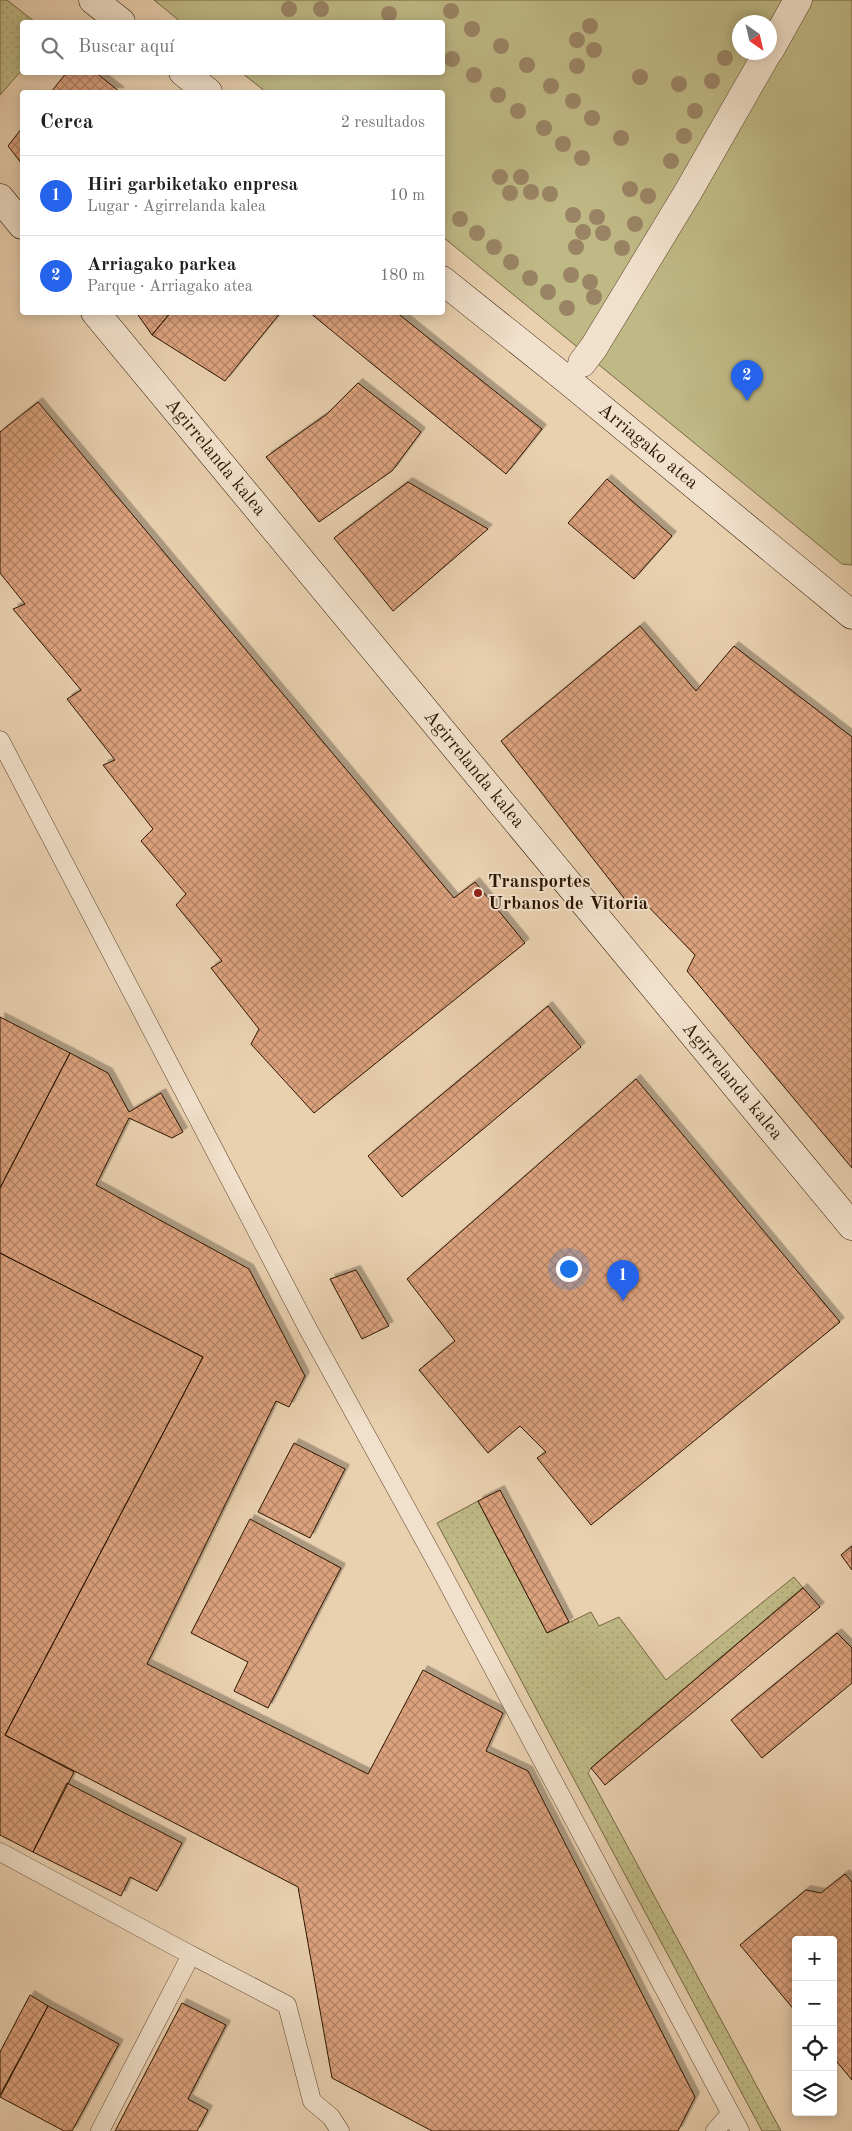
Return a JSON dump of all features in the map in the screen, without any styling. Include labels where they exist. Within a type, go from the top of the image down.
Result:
[{"type":"street","points":[[93,0],[118,20]]},
{"type":"street","points":[[777,37],[798,0]]},
{"type":"street","points":[[582,363],[594,347],[688,192],[764,60]]},
{"type":"street","points":[[187,75],[206,90]]},
{"type":"street","points":[[0,198],[20,223]]},
{"type":"street","name":"Arriagako atea","points":[[445,282],[574,385],[852,615]]},
{"type":"street","name":"Agirrelanda kalea","points":[[97,315],[852,1226]]},
{"type":"lane","points":[[0,740],[308,1329],[440,1569],[740,2131]]},
{"type":"lane","points":[[0,1852],[287,2005],[312,2101],[331,2117],[340,2131]]},
{"type":"lane","points":[[100,2131],[191,1955]]},
{"type":"lane","points":[[715,2131],[730,2114]]},
{"type":"shaded area","points":[[0,0],[7,0],[32,20],[20,20],[20,72],[0,95]]},
{"type":"shaded area","points":[[154,0],[852,0],[852,565],[842,564],[445,239],[445,90],[263,90],[245,75],[445,75],[445,20],[179,20]]},
{"type":"shaded area","points":[[478,1501],[547,1633],[591,1612],[599,1626],[619,1617],[666,1680],[794,1577],[803,1588],[591,1768],[588,1773],[781,2131],[762,2131],[437,1523]]},
{"type":"building","points":[[65,75],[99,75],[118,90],[53,90]]},
{"type":"building","points":[[20,131],[20,161],[8,146]]},
{"type":"building","points":[[138,315],[169,315],[152,335]]},
{"type":"building","points":[[169,315],[279,315],[225,381],[152,335]]},
{"type":"building","points":[[313,315],[400,315],[542,429],[506,474]]},
{"type":"building","points":[[358,383],[421,432],[392,471],[319,522],[266,457],[327,414]]},
{"type":"building","points":[[38,402],[454,898],[475,882],[525,943],[314,1113],[251,1044],[259,1029],[211,968],[222,961],[176,905],[186,894],[141,841],[153,829],[103,765],[115,760],[67,699],[81,690],[13,609],[25,604],[0,573],[0,432]]},
{"type":"building","points":[[607,479],[672,536],[634,579],[568,523]]},
{"type":"building","points":[[408,482],[488,529],[393,611],[334,538]]},
{"type":"building","points":[[640,626],[696,691],[734,646],[852,737],[852,1168],[687,971],[695,955],[641,899],[627,902],[501,741]]},
{"type":"building","points":[[548,1006],[581,1047],[402,1197],[368,1156]]},
{"type":"building","points":[[0,1017],[70,1053],[0,1188]]},
{"type":"building","points":[[70,1053],[108,1073],[129,1112],[161,1093],[183,1132],[172,1138],[129,1118],[96,1185],[249,1269],[305,1376],[289,1407],[276,1401],[147,1664],[368,1774],[423,1670],[503,1713],[486,1751],[528,1771],[695,2097],[678,2131],[432,2131],[332,2078],[298,1887],[5,1735],[203,1357],[0,1253],[0,1188]]},
{"type":"building","points":[[636,1079],[840,1322],[591,1525],[537,1458],[546,1452],[520,1426],[488,1453],[419,1370],[455,1341],[407,1279]]},
{"type":"building","points":[[0,1253],[203,1357],[5,1735],[74,1772],[33,1852],[0,1835]]},
{"type":"building","points":[[356,1270],[389,1326],[362,1339],[330,1279]]},
{"type":"building","points":[[294,1443],[345,1469],[310,1538],[258,1512]]},
{"type":"building","points":[[500,1490],[569,1622],[547,1633],[478,1501]]},
{"type":"building","points":[[250,1519],[341,1568],[268,1708],[234,1691],[248,1662],[191,1633]]},
{"type":"building","points":[[852,1546],[852,1570],[841,1555]]},
{"type":"building","points":[[803,1588],[820,1607],[605,1785],[591,1768]]},
{"type":"building","points":[[837,1633],[852,1648],[852,1683],[762,1758],[731,1720]]},
{"type":"building","points":[[67,1783],[182,1843],[157,1891],[130,1877],[121,1896],[33,1852]]},
{"type":"building","points":[[845,1874],[852,1882],[852,2080],[837,2062],[837,1936],[792,1936],[792,2007],[740,1945],[806,1890],[821,1893]]},
{"type":"building","points":[[30,1995],[48,2006],[0,2095],[0,2052]]},
{"type":"building","points":[[182,2003],[226,2025],[188,2099],[208,2110],[197,2131],[115,2131]]},
{"type":"building","points":[[48,2006],[119,2044],[72,2131],[64,2131],[0,2097]]},
{"type":"place","name":"Arriagako parkea","points":[[747,401]]},
{"type":"place","name":"Transportes Urbanos de Vitoria","points":[[478,893]]},
{"type":"place","name":"Hiri garbiketako enpresa","points":[[623,1301]]}]
